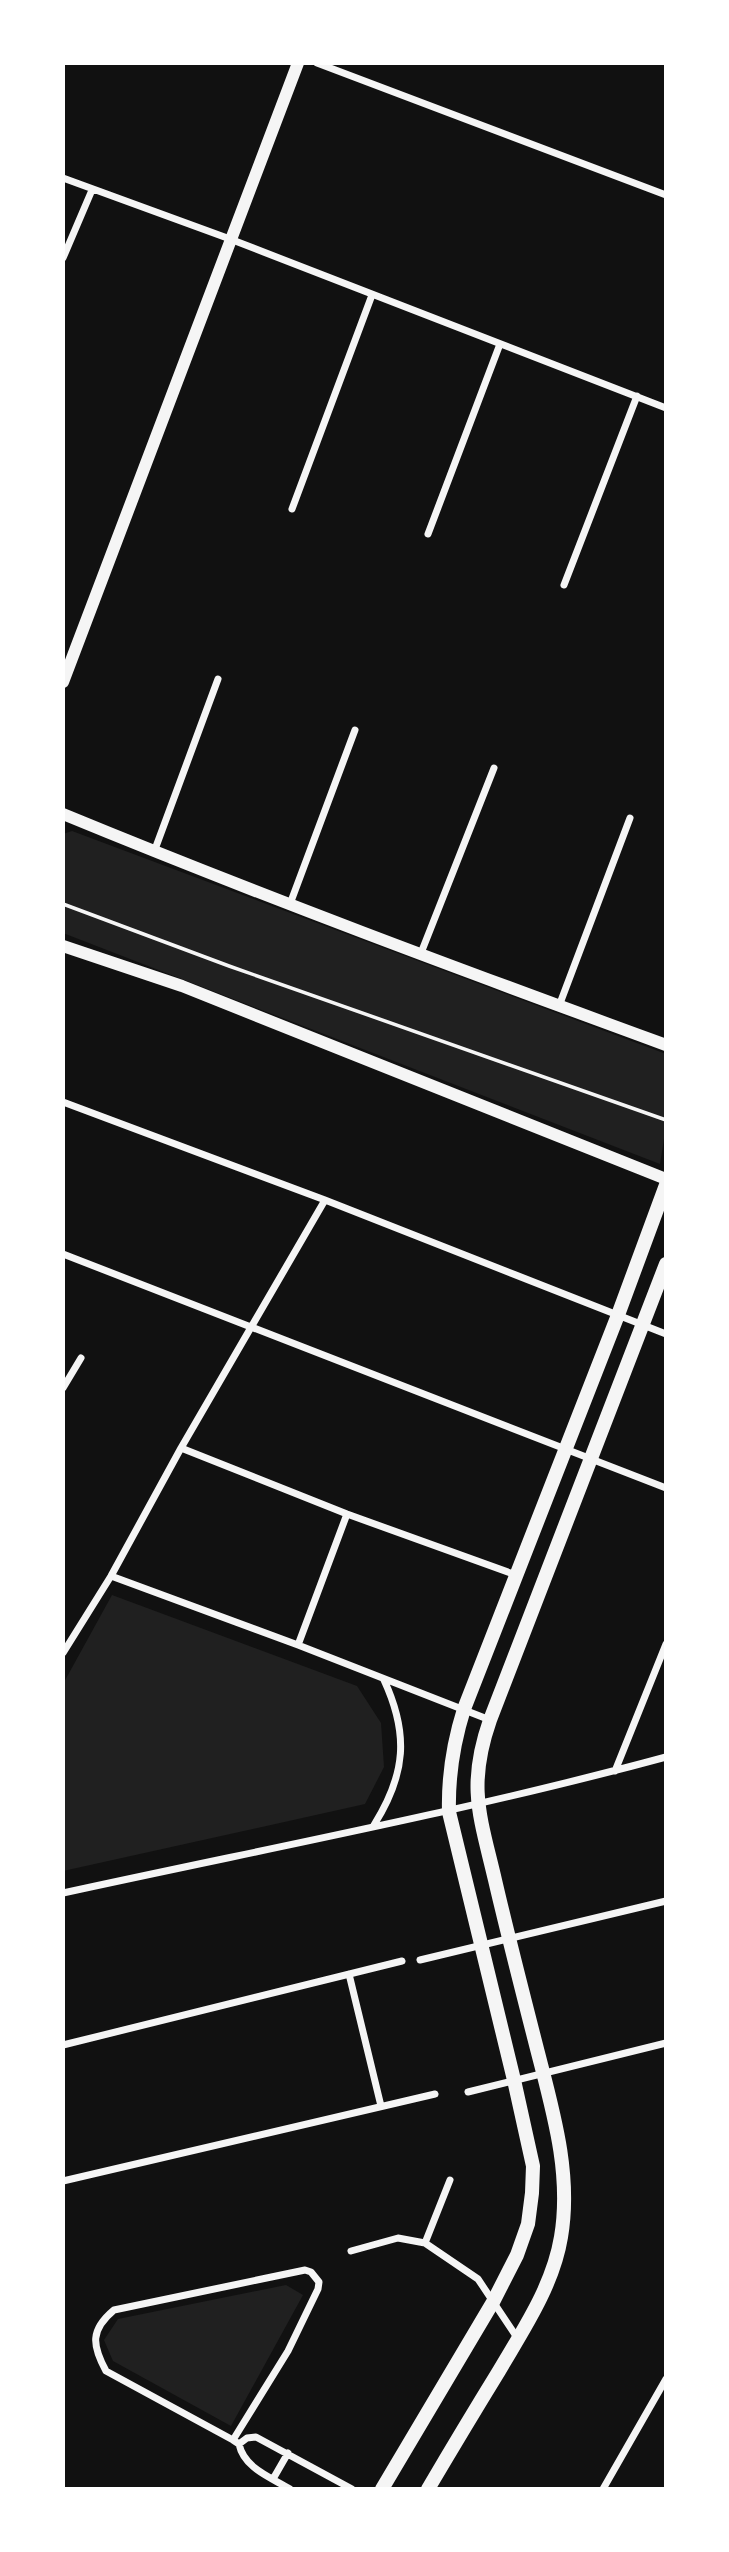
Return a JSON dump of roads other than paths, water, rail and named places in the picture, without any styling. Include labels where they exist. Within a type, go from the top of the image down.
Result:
[{"type":"main road","points":[[382,2489],[493,2302],[517,2255],[528,2224],[532,2193],[533,2166],[449,1812],[450,1764],[464,1709],[666,1185]]},
{"type":"main road","points":[[428,2489],[536,2306],[561,2239],[565,2203],[564,2171],[543,2073],[508,1939],[478,1805],[478,1763],[490,1720],[666,1265]]},
{"type":"street","points":[[63,682],[298,63]]},
{"type":"street","points":[[317,63],[666,195]]},
{"type":"street","points":[[63,178],[230,239],[666,408]]},
{"type":"street","points":[[63,258],[92,190]]},
{"type":"street","points":[[292,509],[372,295]]},
{"type":"street","points":[[428,534],[500,344]]},
{"type":"street","points":[[564,586],[637,397]]},
{"type":"street","points":[[154,852],[218,679]]},
{"type":"street","points":[[290,904],[355,730]]},
{"type":"street","points":[[421,953],[494,768]]},
{"type":"street","points":[[63,814],[154,852],[666,1045]]},
{"type":"street","points":[[559,1006],[630,818]]},
{"type":"street","points":[[63,946],[183,986],[666,1179]]},
{"type":"street","points":[[63,1102],[325,1200],[666,1334]]},
{"type":"street","points":[[63,1653],[111,1577],[181,1448],[325,1200]]},
{"type":"street","points":[[63,1254],[666,1488]]},
{"type":"street","points":[[63,1388],[80,1358]]},
{"type":"street","points":[[181,1448],[347,1514],[516,1575]]},
{"type":"street","points":[[298,1645],[347,1514]]},
{"type":"street","points":[[111,1577],[298,1645],[490,1720]]},
{"type":"street","points":[[615,1771],[666,1644]]},
{"type":"street","points":[[374,1825],[388,1804],[397,1780],[401,1754],[401,1728],[384,1680]]},
{"type":"street","points":[[63,1894],[374,1825],[449,1812],[666,1757]]},
{"type":"street","points":[[420,1960],[666,1902]]},
{"type":"street","points":[[63,2045],[402,1961]]},
{"type":"street","points":[[349,1974],[382,2106]]},
{"type":"street","points":[[468,2092],[666,2043]]},
{"type":"street","points":[[63,2181],[435,2094]]},
{"type":"street","points":[[425,2243],[450,2180]]},
{"type":"street","points":[[351,2251],[398,2238],[425,2243],[478,2279],[518,2339]]},
{"type":"street","points":[[236,2442],[288,2351],[318,2289],[318,2282],[311,2272],[305,2270],[114,2310],[102,2321],[95,2337],[96,2353],[106,2371],[236,2442],[246,2462],[290,2489]]},
{"type":"street","points":[[606,2488],[666,2379]]},
{"type":"street","points":[[236,2442],[256,2437],[352,2489]]},
{"type":"street","points":[[273,2479],[288,2453]]}]
